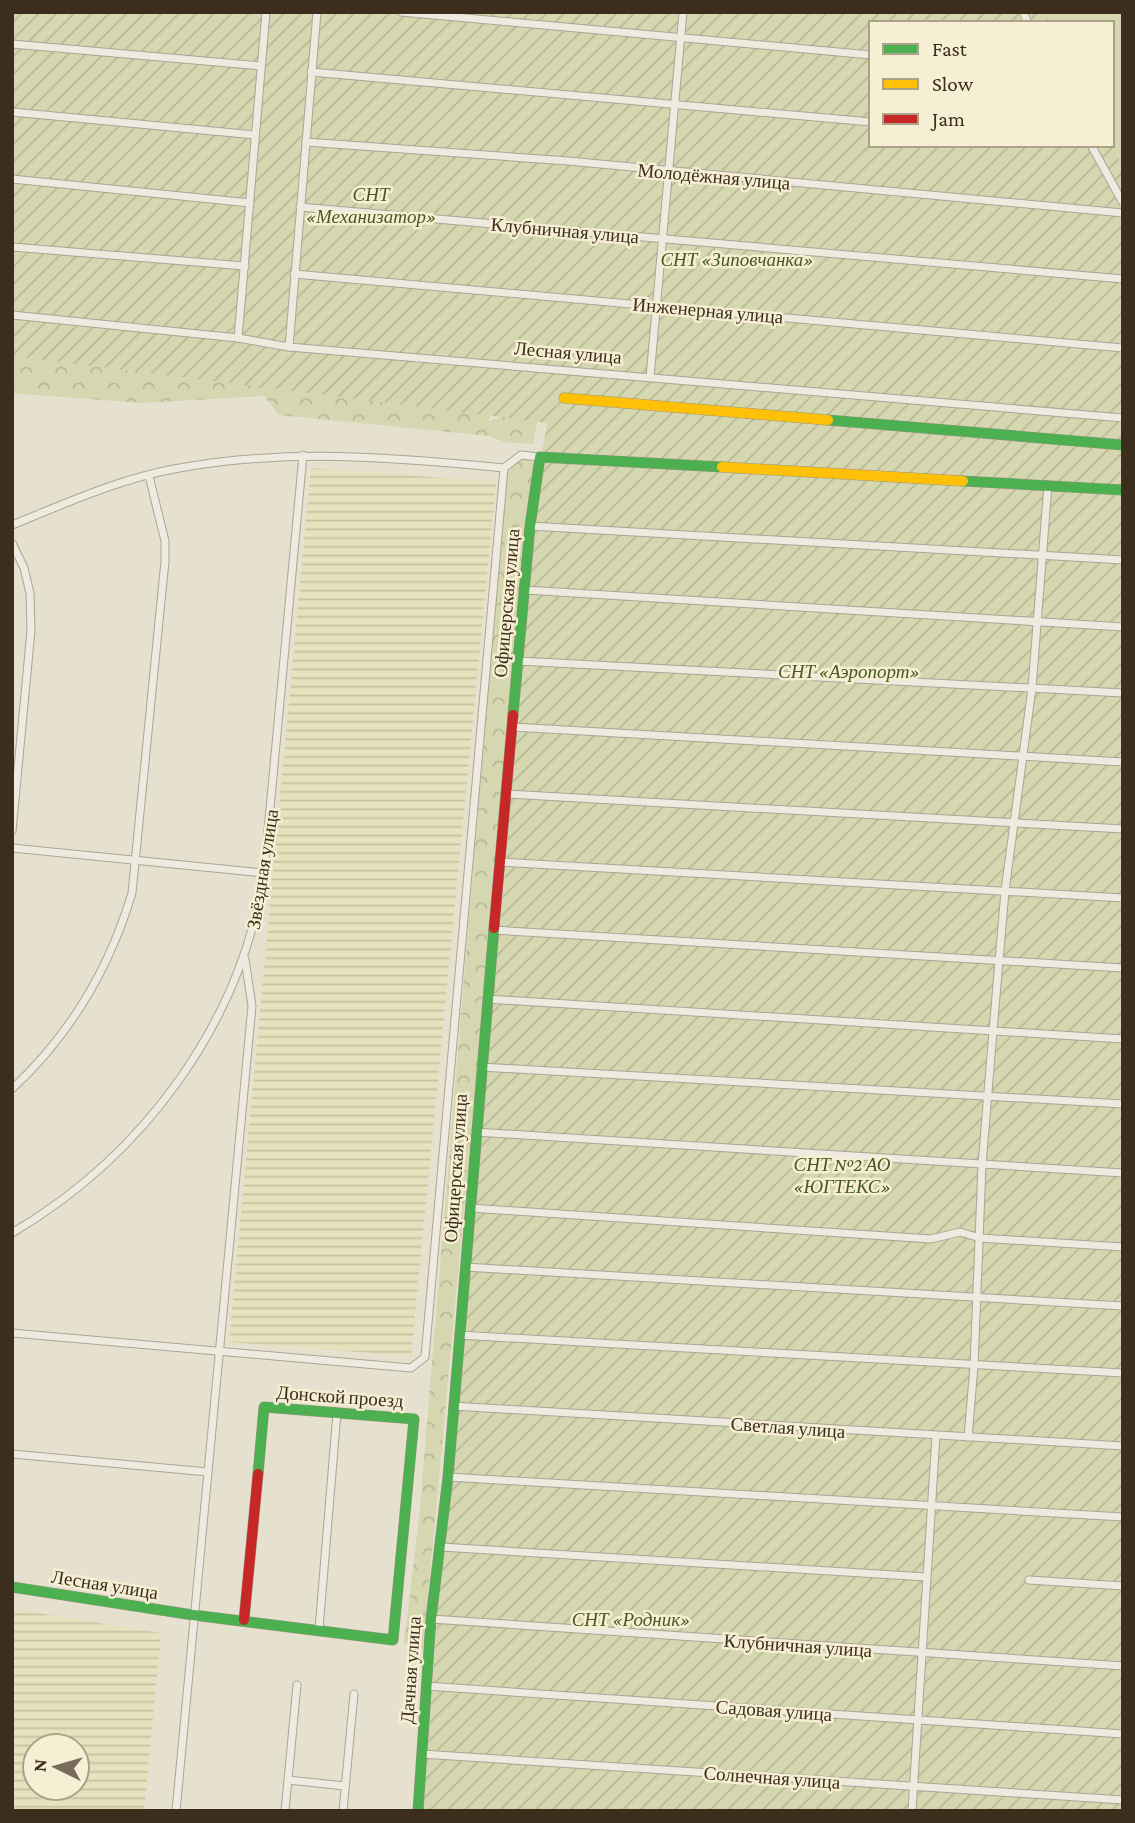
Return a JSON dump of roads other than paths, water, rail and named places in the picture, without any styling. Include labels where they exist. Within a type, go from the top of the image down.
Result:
[{"type":"street","points":[[238,338],[266,12]]},
{"type":"street","points":[[289,347],[317,12]]},
{"type":"street","points":[[401,12],[869,55]]},
{"type":"street","points":[[650,377],[683,12]]},
{"type":"street","points":[[12,44],[261,66]]},
{"type":"street","points":[[311,72],[869,122]]},
{"type":"street","points":[[12,112],[256,135]]},
{"type":"street","name":"Молодёжная улица","points":[[306,142],[568,161],[669,173],[1123,213]]},
{"type":"street","points":[[1092,147],[1123,203]]},
{"type":"street","points":[[12,179],[250,203]]},
{"type":"street","name":"Клубничная улица","points":[[300,207],[1123,279]]},
{"type":"street","points":[[12,247],[245,267]]},
{"type":"street","name":"Инженерная улица","points":[[294,274],[1123,348]]},
{"type":"street","name":"Лесная улица","points":[[12,315],[238,338],[289,347],[1123,418]]},
{"type":"street","points":[[564,398],[1123,445]]},
{"type":"street","points":[[12,525],[73,500],[172,469],[303,455],[379,456],[504,468],[521,455],[1123,490]]},
{"type":"street","name":"Звёздная улица","points":[[12,1233],[69,1194],[110,1160],[150,1118],[206,1038],[245,959],[257,918],[264,873],[303,455]]},
{"type":"street","name":"Офицерская улица","points":[[453,1406],[530,526],[540,457]]},
{"type":"street","points":[[12,1333],[411,1368],[421,1363],[428,1345],[504,468]]},
{"type":"street","points":[[12,1088],[53,1046],[101,976],[125,918],[138,860],[165,541],[149,476]]},
{"type":"street","points":[[968,1437],[974,1366],[982,1165],[990,1097],[993,1031],[1005,891],[1032,688],[1048,485]]},
{"type":"street","points":[[530,526],[1123,560]]},
{"type":"street","points":[[12,542],[30,593],[31,631],[12,831]]},
{"type":"street","points":[[525,590],[1123,626]]},
{"type":"street","points":[[518,661],[1123,693]]},
{"type":"street","points":[[513,727],[1123,762]]},
{"type":"street","points":[[506,794],[1123,829]]},
{"type":"street","points":[[12,848],[264,873]]},
{"type":"street","points":[[500,862],[1123,898]]},
{"type":"street","points":[[493,930],[1123,968]]},
{"type":"street","points":[[176,1811],[251,1006],[245,959]]},
{"type":"street","points":[[487,999],[1123,1039]]},
{"type":"street","points":[[481,1067],[1123,1104]]},
{"type":"street","points":[[475,1132],[1123,1173]]},
{"type":"street","points":[[470,1208],[931,1239],[960,1232],[980,1238],[1123,1247]]},
{"type":"street","points":[[465,1267],[1123,1306]]},
{"type":"street","points":[[458,1335],[1123,1373]]},
{"type":"street","name":"Светлая улица","points":[[453,1406],[1123,1446]]},
{"type":"street","name":"Дачная улица","points":[[418,1811],[431,1619],[441,1548],[453,1406]]},
{"type":"street","name":"Донской проезд","points":[[244,1620],[264,1407],[414,1419]]},
{"type":"street","points":[[319,1629],[337,1413]]},
{"type":"street","name":"Лесная улица","points":[[12,1587],[193,1615],[393,1640],[414,1419]]},
{"type":"street","points":[[912,1811],[936,1436]]},
{"type":"street","points":[[12,1454],[208,1472]]},
{"type":"street","points":[[448,1477],[1123,1517]]},
{"type":"street","points":[[441,1548],[926,1577]]},
{"type":"street","points":[[1029,1580],[1123,1586]]},
{"type":"street","name":"Клубничная улица","points":[[431,1619],[1123,1666]]},
{"type":"street","points":[[285,1811],[297,1685]]},
{"type":"street","name":"Садовая улица","points":[[426,1686],[1123,1734]]},
{"type":"street","points":[[343,1811],[354,1694]]},
{"type":"street","name":"Солнечная улица","points":[[422,1754],[1123,1800]]},
{"type":"street","points":[[288,1780],[345,1786]]},
{"type":"park label","name":"СНТ «Механизатор»","points":[[371,205]]},
{"type":"park label","name":"СНТ «Зиповчанка»","points":[[737,259]]},
{"type":"park label","name":"СНТ «Аэропорт»","points":[[849,671]]},
{"type":"park label","name":"СНТ №2 АО «ЮГТЕКС»","points":[[842,1175]]},
{"type":"park label","name":"СНТ «Родник»","points":[[631,1619]]}]
